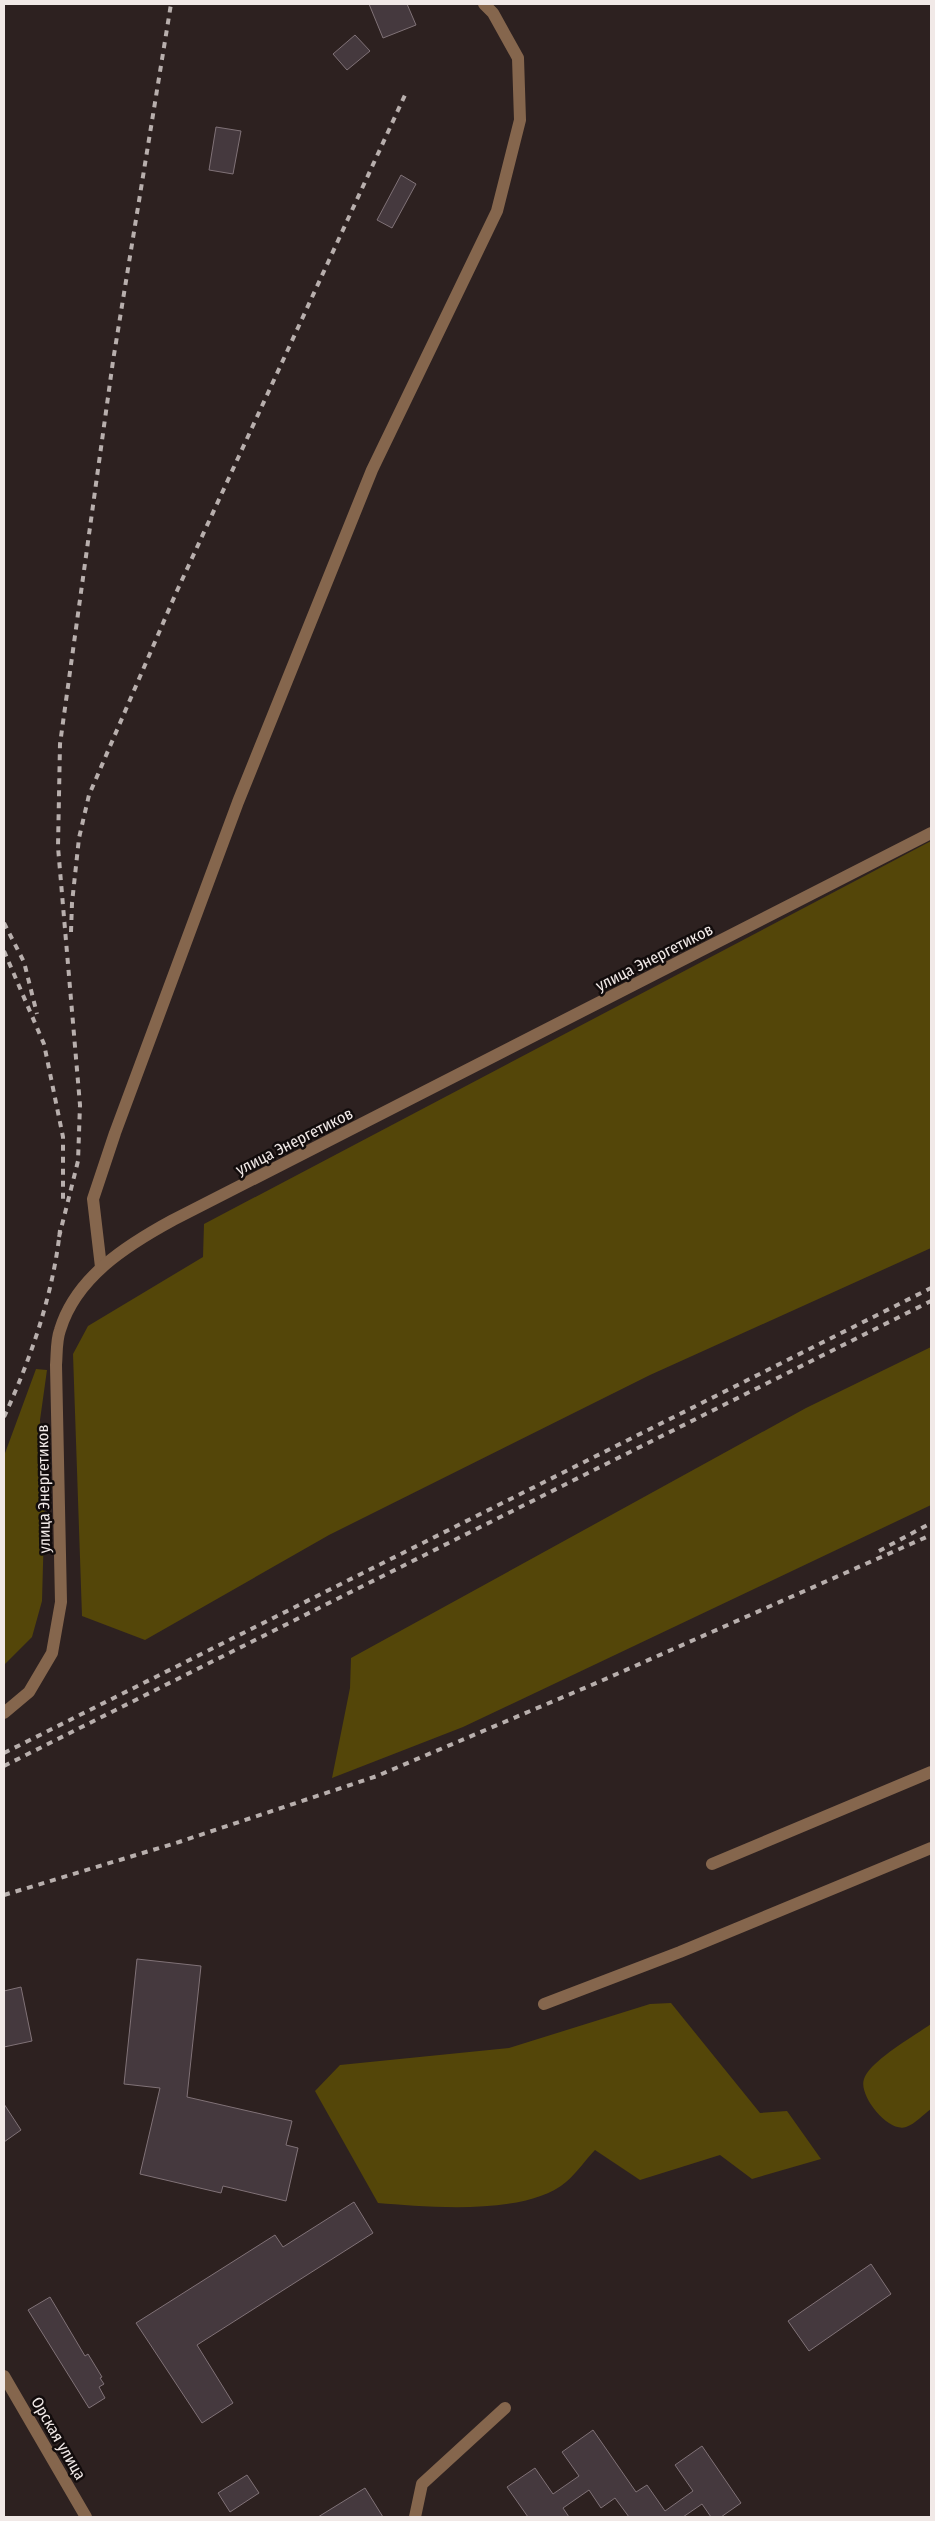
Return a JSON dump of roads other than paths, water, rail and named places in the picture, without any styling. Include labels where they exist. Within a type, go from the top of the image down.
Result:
[{"type":"street","points":[[101,1267],[93,1199],[115,1133],[238,802],[372,470],[497,211],[520,120],[518,58],[493,13],[484,4]]},
{"type":"street","name":"улица Энергетиков","points":[[4,1713],[29,1692],[52,1653],[61,1602],[56,1365],[59,1332],[68,1309],[101,1267],[136,1240],[173,1220],[931,833]]},
{"type":"street","points":[[712,1864],[931,1772]]},
{"type":"street","points":[[544,2004],[680,1952],[931,1848]]},
{"type":"street","name":"Орская улица","points":[[4,2376],[86,2517]]},
{"type":"street","points":[[415,2517],[422,2484],[505,2408]]},
{"type":"railway","points":[[59,1237],[78,1161],[80,1105],[58,847],[60,744],[113,361],[171,4]]},
{"type":"railway","points":[[71,932],[79,838],[89,795],[176,593],[405,95]]},
{"type":"railway","points":[[4,923],[24,962],[37,1014]]},
{"type":"railway","points":[[4,951],[44,1044],[63,1137],[63,1200]]},
{"type":"railway","points":[[4,1417],[40,1326],[52,1278],[60,1230]]},
{"type":"railway","points":[[4,1753],[931,1288]]},
{"type":"railway","points":[[4,1766],[931,1301]]},
{"type":"railway","points":[[879,1551],[931,1523]]},
{"type":"railway","points":[[4,1895],[179,1842],[377,1776],[601,1681],[931,1535]]}]
